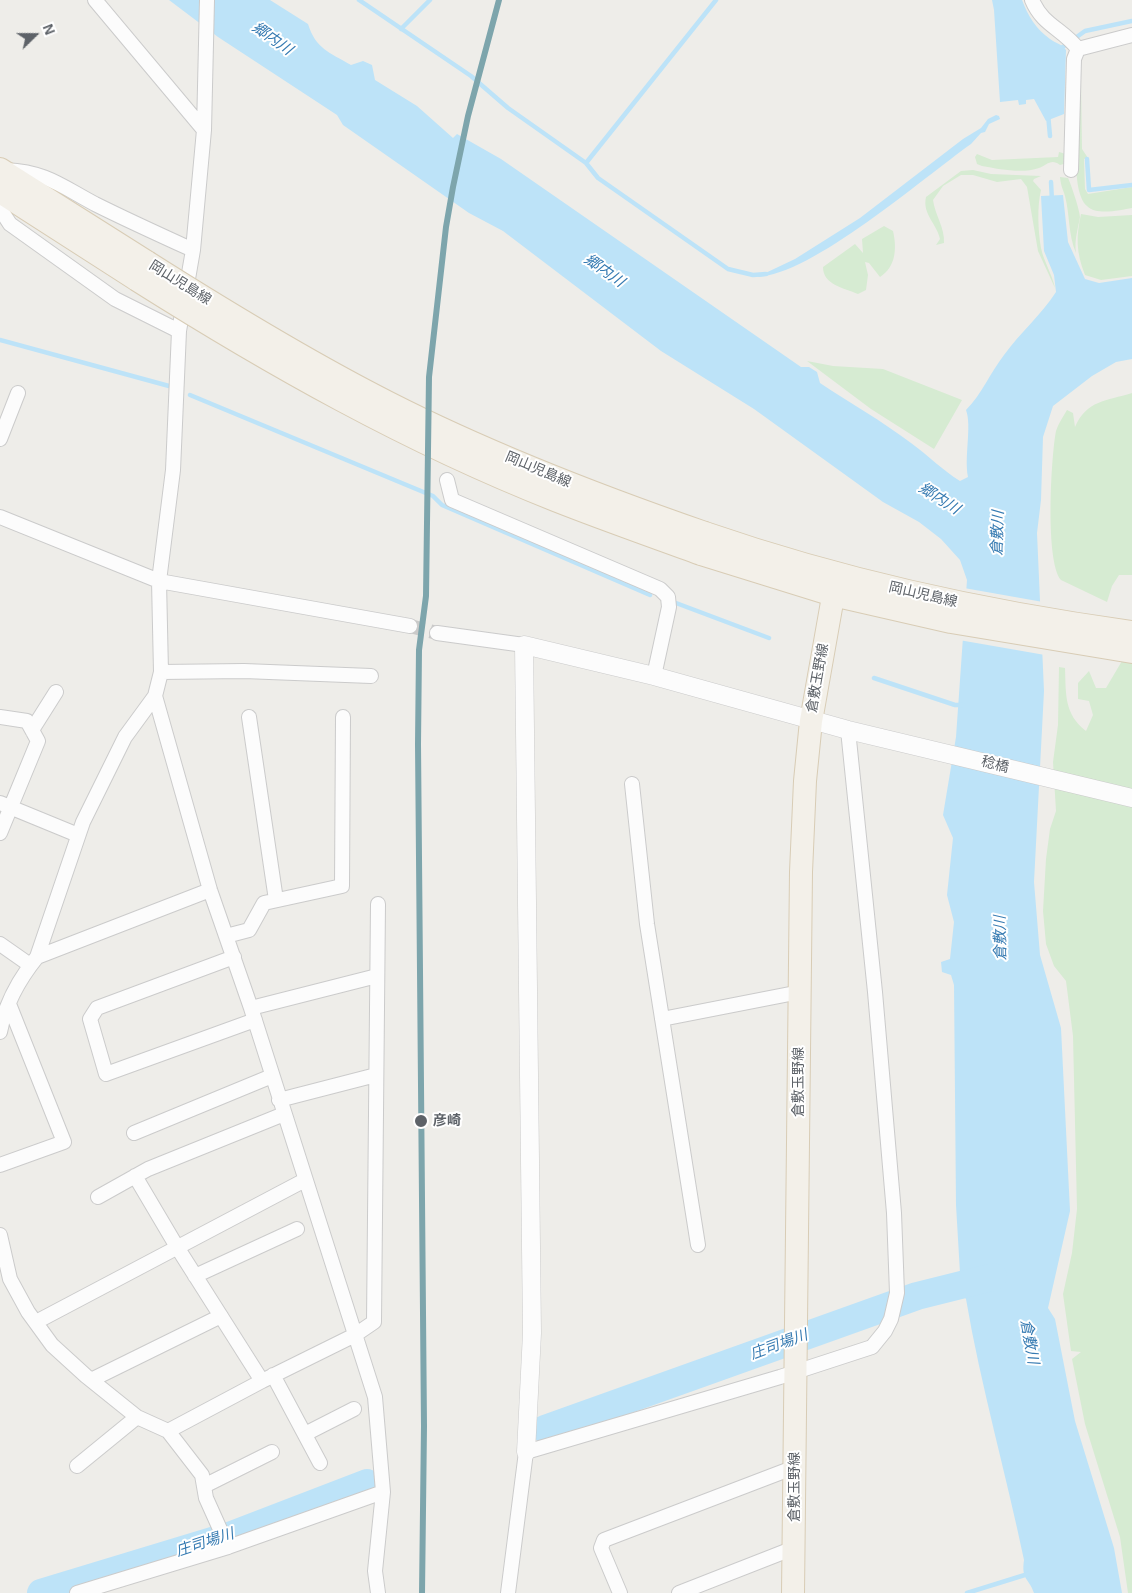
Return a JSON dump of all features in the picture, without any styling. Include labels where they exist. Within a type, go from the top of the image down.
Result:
[{"type":"main road","name":"岡山児島線","points":[[0,169],[282,368],[437,448],[554,500],[1002,632],[1132,652]]},
{"type":"main road","name":"岡山児島線","points":[[0,192],[142,271]]},
{"type":"main road","name":"倉敷玉野線","points":[[793,1593],[801,872],[805,781],[811,721],[835,584]]},
{"type":"main road","name":"岡山児島線","points":[[859,591],[1132,632]]},
{"type":"street","points":[[95,0],[204,130]]},
{"type":"street","points":[[0,1032],[9,1004],[34,961],[78,835],[125,738],[155,696],[161,672],[159,581],[173,470],[179,331],[193,250],[204,130],[207,0]]},
{"type":"street","points":[[1032,0],[1040,17],[1074,43],[1132,35]]},
{"type":"street","points":[[1071,170],[1074,43]]},
{"type":"street","points":[[0,169],[28,171],[50,178],[94,204],[193,250]]},
{"type":"street","points":[[0,209],[10,224],[115,300],[179,331]]},
{"type":"street","points":[[0,439],[18,393]]},
{"type":"street","points":[[447,480],[452,500],[660,589],[668,596],[669,607],[654,676]]},
{"type":"street","points":[[0,517],[159,581],[410,626]]},
{"type":"street","points":[[436,634],[524,644],[532,1333],[526,1452],[508,1593]]},
{"type":"street","name":"稔橋","points":[[524,644],[654,676],[811,721],[1132,798]]},
{"type":"street","points":[[161,672],[244,671],[370,676]]},
{"type":"street","points":[[32,730],[56,692]]},
{"type":"street","points":[[155,696],[210,890],[253,1014],[375,1397],[383,1492],[375,1571],[378,1593]]},
{"type":"street","points":[[0,717],[27,721],[38,741],[5,805],[0,833]]},
{"type":"street","points":[[249,717],[276,900]]},
{"type":"street","points":[[226,936],[249,930],[264,903],[342,886],[343,717]]},
{"type":"street","points":[[526,1452],[796,1372],[872,1346],[885,1331],[891,1319],[897,1293],[894,1213],[853,731]]},
{"type":"street","points":[[632,784],[647,924],[698,1245]]},
{"type":"street","points":[[5,805],[78,835]]},
{"type":"street","points":[[0,944],[34,961],[210,890]]},
{"type":"street","points":[[168,1431],[355,1335],[374,1322],[378,904]]},
{"type":"street","points":[[234,957],[97,1008],[90,1019],[106,1074],[253,1014],[377,976]]},
{"type":"street","points":[[662,1019],[800,992]]},
{"type":"street","points":[[0,1165],[64,1142],[9,1004]]},
{"type":"street","points":[[280,1100],[376,1075]]},
{"type":"street","points":[[134,1133],[272,1076]]},
{"type":"street","points":[[98,1197],[135,1176],[284,1114]]},
{"type":"street","points":[[135,1176],[195,1276],[221,1316],[268,1378],[305,1434],[320,1463]]},
{"type":"street","points":[[36,1322],[305,1180]]},
{"type":"street","points":[[195,1276],[297,1229]]},
{"type":"street","points":[[0,1235],[10,1278],[52,1345],[137,1417],[168,1431],[194,1462],[202,1475],[206,1498],[228,1547]]},
{"type":"street","points":[[91,1380],[221,1316]]},
{"type":"street","points":[[305,1434],[354,1409]]},
{"type":"street","points":[[77,1466],[137,1417]]},
{"type":"street","points":[[204,1486],[272,1452]]},
{"type":"street","points":[[620,1593],[601,1548],[604,1540],[795,1466]]},
{"type":"street","points":[[77,1593],[95,1590],[228,1547],[383,1492]]},
{"type":"street","points":[[679,1593],[794,1548]]},
{"type":"green space","points":[[1081,81],[1082,149],[1088,158],[1084,159],[1085,189],[1088,194],[1132,187],[1132,208],[1109,212],[1097,211],[1087,206],[1081,197],[1076,166],[1076,147]]},
{"type":"green space","points":[[1059,152],[1066,154],[1067,163],[1060,165],[1052,162],[1039,168],[1025,171],[982,166],[977,164],[975,157],[977,154],[992,160],[1058,157]]},
{"type":"green space","points":[[973,170],[991,174],[1041,176],[1033,181],[1041,190],[1038,211],[1040,241],[1042,253],[1055,288],[1038,251],[1027,187],[1021,179],[997,182],[973,175],[961,175],[943,186],[933,200],[944,237],[944,243],[936,245],[940,239],[926,209],[926,197],[961,171]]},
{"type":"green space","points":[[1060,177],[1068,178],[1080,214],[1076,253],[1067,203]]},
{"type":"green space","points":[[1081,214],[1098,217],[1132,215],[1132,276],[1101,280],[1085,275],[1078,244]]},
{"type":"green space","points":[[884,226],[893,231],[895,244],[892,263],[885,273],[880,277],[869,263],[865,262],[868,275],[866,290],[858,294],[835,285],[826,278],[823,267],[855,244],[863,253],[862,239]]},
{"type":"green space","points":[[807,361],[833,366],[883,369],[962,400],[934,449],[871,409]]},
{"type":"green space","points":[[1132,393],[1132,575],[1119,575],[1112,586],[1107,602],[1061,580],[1056,569],[1051,531],[1051,485],[1054,444],[1057,428],[1067,410],[1073,413],[1075,427],[1085,411],[1091,406]]},
{"type":"green space","points":[[1132,644],[1132,1593],[1128,1593],[1120,1537],[1085,1424],[1072,1359],[1081,1352],[1071,1351],[1063,1294],[1072,1253],[1077,1209],[1073,1036],[1066,981],[1054,966],[1046,944],[1043,911],[1046,859],[1050,829],[1056,811],[1053,762],[1058,725],[1059,667],[1065,668],[1066,695],[1070,710],[1074,718],[1086,731],[1093,715],[1089,701],[1078,699],[1078,683],[1089,671],[1096,688],[1106,688]]},
{"type":"water","points":[[169,0],[270,0],[308,24],[315,39],[324,49],[351,65],[363,61],[372,65],[375,80],[417,106],[453,138],[457,134],[501,159],[801,367],[809,367],[817,372],[820,383],[900,435],[960,481],[968,477],[968,417],[966,410],[977,397],[1004,355],[1056,292],[1054,275],[1044,251],[1041,196],[1063,195],[1068,242],[1085,279],[1099,283],[1132,278],[1132,359],[1116,362],[1092,376],[1053,406],[1043,437],[1041,500],[1037,533],[1044,691],[1034,882],[1040,955],[1061,1028],[1070,1211],[1048,1308],[1055,1319],[1075,1421],[1114,1548],[1122,1593],[1034,1593],[1026,1578],[1023,1567],[1024,1560],[979,1365],[966,1299],[958,1283],[960,1273],[956,1205],[954,985],[951,975],[942,972],[941,962],[950,959],[954,922],[947,895],[953,838],[943,815],[956,737],[967,580],[960,560],[941,539],[919,522],[883,502],[754,409],[661,351],[503,231],[469,213],[343,125],[337,115],[218,37]]},
{"type":"water","points":[[992,0],[1022,0],[1030,17],[1037,26],[1052,41],[1066,50],[1064,114],[1046,121],[1034,99],[1026,100],[1026,104],[1019,105],[1018,100],[1000,102]]},
{"type":"water","points":[[996,115],[1000,119],[989,124],[985,132],[981,133],[971,144],[867,222],[807,260],[780,272],[757,277],[795,259],[860,218],[963,139],[981,128],[988,119]]},
{"type":"pier","points":[[964,588],[1043,602],[1045,655],[959,640]]},
{"type":"waterway","points":[[359,0],[471,76],[508,108],[586,163],[598,178],[728,269],[753,275],[766,274]]},
{"type":"waterway","points":[[401,29],[430,0]]},
{"type":"waterway","points":[[586,163],[716,0]]},
{"type":"waterway","points":[[1060,49],[1085,31],[1132,21]]},
{"type":"waterway","points":[[1048,114],[1050,136]]},
{"type":"waterway","points":[[1087,159],[1089,190],[1132,185]]},
{"type":"waterway","points":[[1051,182],[1052,201]]},
{"type":"waterway","points":[[0,340],[169,386]]},
{"type":"waterway","points":[[190,395],[433,496],[442,505],[650,595]]},
{"type":"waterway","points":[[676,603],[769,638]]},
{"type":"waterway","points":[[874,678],[955,705],[963,705]]},
{"type":"waterway","name":"庄司場川","points":[[545,1429],[917,1296],[993,1277]]},
{"type":"waterway","name":"庄司場川","points":[[41,1593],[229,1536],[367,1483]]},
{"type":"waterway","points":[[967,1593],[1028,1574]]},
{"type":"tunnel","points":[[410,626],[437,633]]},
{"type":"transit line","points":[[422,1593],[424,1426],[418,744],[419,650],[426,596],[429,377],[446,227],[453,187],[468,116],[499,0]]},
{"type":"place","name":"彦崎","points":[[421,1121]]},
{"type":"water label","name":"郷内川","points":[[272,39]]},
{"type":"water label","name":"郷内川","points":[[604,271]]},
{"type":"water label","name":"郷内川","points":[[939,499]]},
{"type":"water label","name":"倉敷川","points":[[998,533]]},
{"type":"water label","name":"倉敷川","points":[[1001,938]]},
{"type":"water label","name":"倉敷川","points":[[1029,1342]]}]
